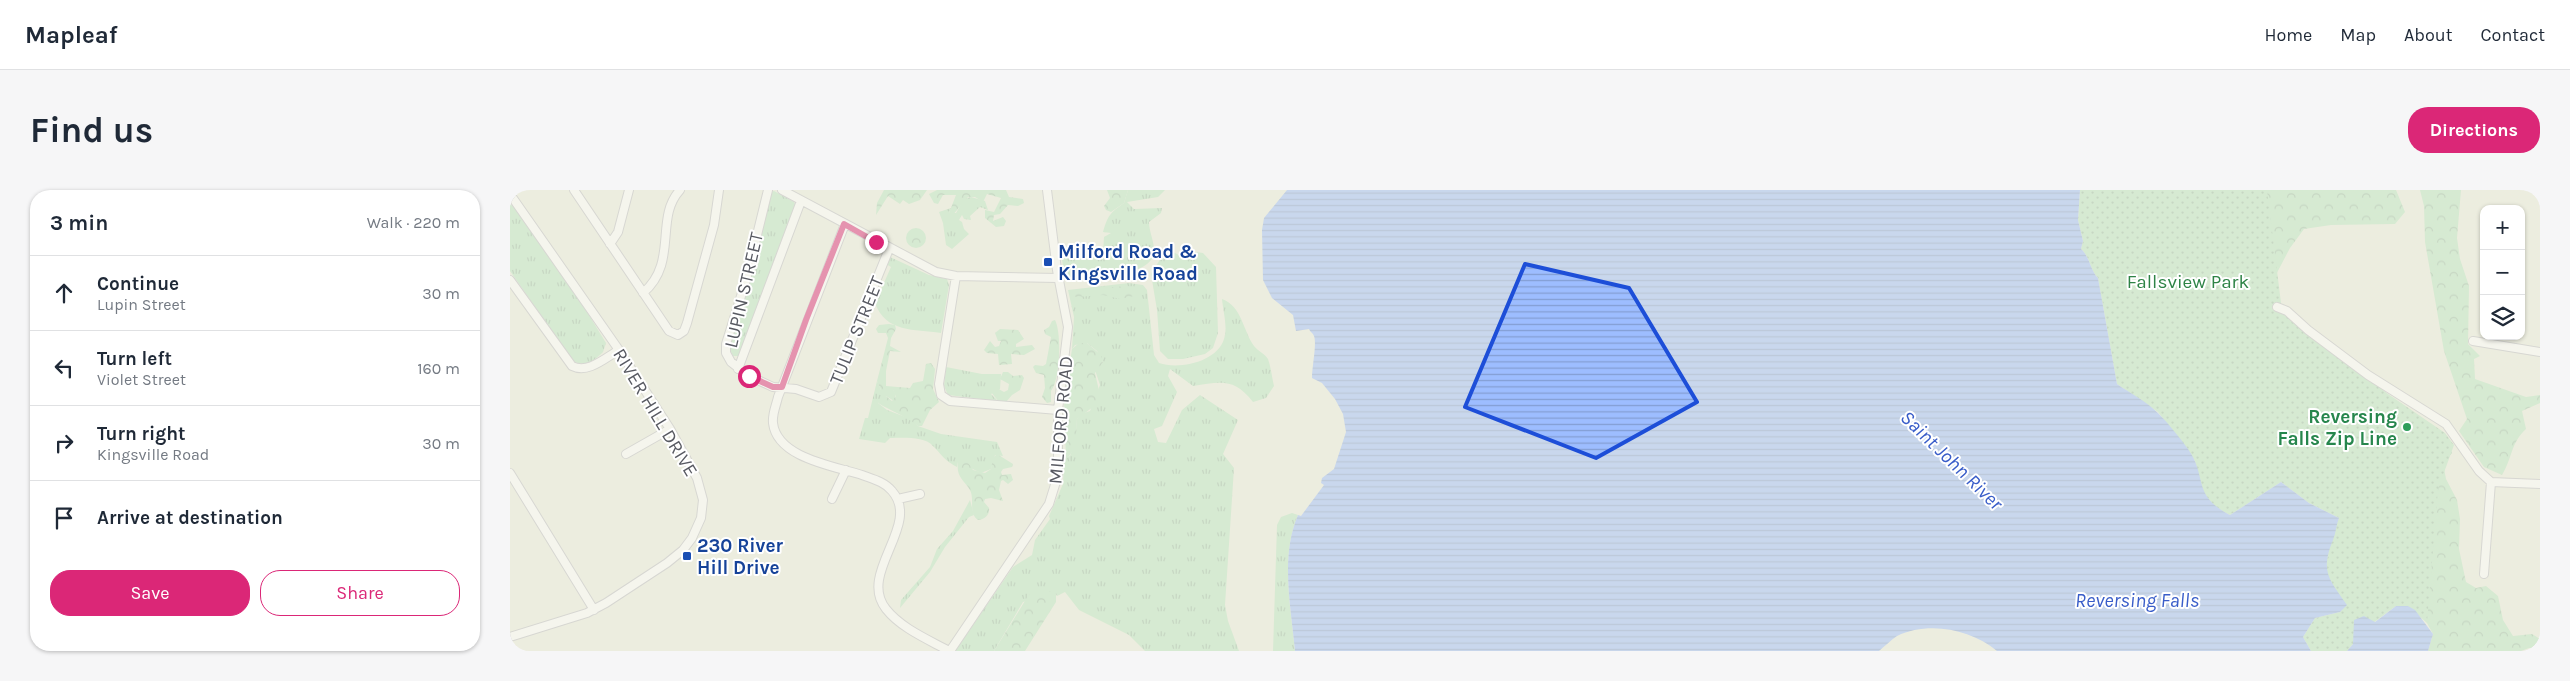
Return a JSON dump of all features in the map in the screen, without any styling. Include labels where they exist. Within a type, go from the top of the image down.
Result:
[{"type":"street","points":[[574,190],[669,331],[674,335],[680,335],[686,327],[711,234],[719,190]]},
{"type":"street","points":[[610,244],[618,232],[629,190]]},
{"type":"street","points":[[643,293],[654,283],[661,270],[671,207],[680,190]]},
{"type":"street","name":"LUPIN STREET","points":[[768,190],[746,280],[726,347],[729,360],[738,369],[773,387],[782,387]]},
{"type":"street","points":[[782,190],[925,268],[956,276],[1058,278]]},
{"type":"street","name":"MILFORD ROAD","points":[[949,651],[1052,499],[1058,476],[1058,410],[1068,327],[1058,278],[1047,190]]},
{"type":"street","name":"RIVER HILL DRIVE","points":[[510,194],[619,350],[670,429],[700,485],[703,504],[700,524],[688,544],[675,557],[594,610],[573,619],[510,637]]},
{"type":"street","points":[[738,369],[802,201]]},
{"type":"street","points":[[844,224],[782,387],[773,417],[774,429],[779,441],[791,451],[884,484],[893,491],[898,499],[898,522],[878,583],[880,599],[886,609],[900,622],[949,651]]},
{"type":"street","name":"TULIP STREET","points":[[782,387],[796,389],[818,397],[824,396],[832,390],[889,249]]},
{"type":"street","points":[[956,276],[939,384],[941,395],[950,401],[1058,410]]},
{"type":"street","points":[[510,280],[572,366],[589,368],[619,350]]},
{"type":"street","points":[[2277,307],[2287,311],[2308,330],[2368,375],[2446,424],[2479,471],[2491,482],[2540,484]]},
{"type":"street","points":[[2474,341],[2540,352]]},
{"type":"street","points":[[626,454],[670,429]]},
{"type":"street","points":[[832,499],[846,470]]},
{"type":"street","points":[[510,473],[594,610]]},
{"type":"street","points":[[2484,574],[2491,482]]},
{"type":"street","points":[[898,499],[920,494]]},
{"type":"highlighted area","points":[[1525,264],[1629,288],[1697,402],[1596,458],[1465,407]]},
{"type":"green space","points":[[884,190],[927,190],[920,200],[909,204],[903,200],[900,204],[888,196],[876,215],[877,203]]},
{"type":"green space","points":[[937,190],[1006,190],[1009,197],[1023,199],[1024,203],[1018,206],[1008,205],[1000,214],[994,215],[993,221],[1003,217],[1006,221],[1004,226],[996,227],[985,218],[985,210],[994,212],[1001,198],[987,194],[983,202],[975,197],[968,197],[952,216],[949,213],[956,195],[943,195],[938,204],[934,203],[929,194]]},
{"type":"green space","points":[[1107,190],[1128,190],[1124,203],[1111,212],[1106,210],[1104,206],[1110,198]]},
{"type":"green space","points":[[1128,190],[1165,190],[1158,197],[1127,202],[1134,209],[1162,208],[1161,213],[1149,222],[1154,249],[1150,261],[1141,268],[1116,276],[1066,280],[1061,255],[1103,253],[1104,237],[1111,233],[1103,232],[1106,222],[1110,215],[1124,203]]},
{"type":"green space","name":"Fallsview Park","points":[[2080,190],[2267,190],[2282,311],[2388,394],[2445,433],[2454,445],[2438,489],[2427,623],[2408,606],[2396,606],[2354,637],[2353,644],[2347,651],[2311,651],[2303,637],[2315,618],[2340,612],[2346,605],[2328,578],[2326,565],[2329,548],[2339,518],[2309,503],[2281,482],[2230,515],[2213,506],[2203,493],[2195,461],[2158,412],[2117,384],[2098,278],[2081,249],[2083,241],[2078,220]]},
{"type":"green space","points":[[2226,190],[2396,190],[2405,212],[2395,224],[2331,225],[2304,229],[2290,248],[2270,286]]},
{"type":"green space","points":[[2420,190],[2461,190],[2457,238],[2460,259],[2469,286],[2468,344],[2480,356],[2474,359],[2475,379],[2526,397],[2540,395],[2540,403],[2522,411],[2526,429],[2514,445],[2502,475],[2484,467],[2459,431],[2467,419],[2444,351],[2425,242],[2424,206]]},
{"type":"green space","points":[[774,191],[794,202],[796,206],[739,356],[733,356],[729,348],[771,192]]},
{"type":"green space","points":[[971,197],[985,201],[988,210],[980,207],[970,216],[971,220],[964,219],[962,215],[959,220],[969,234],[952,249],[946,245],[943,223],[939,212],[951,208],[949,213],[956,213],[964,199]]},
{"type":"green space","points":[[510,204],[515,208],[578,297],[606,343],[603,352],[590,362],[582,364],[573,361],[510,271]]},
{"type":"green space","points":[[912,228],[920,228],[926,234],[926,242],[920,248],[912,248],[906,242],[906,234]]},
{"type":"green space","points":[[1171,251],[1181,256],[1196,252],[1203,253],[1216,267],[1218,333],[1213,348],[1205,354],[1183,359],[1168,359],[1160,351],[1157,310],[1151,274],[1161,258]]},
{"type":"green space","points":[[890,257],[929,275],[947,279],[949,285],[941,333],[902,328],[886,320],[880,313],[875,303],[891,267],[886,264]]},
{"type":"green space","points":[[1129,283],[1143,285],[1147,290],[1154,355],[1159,363],[1187,365],[1206,359],[1220,347],[1225,334],[1222,299],[1234,307],[1250,340],[1267,357],[1269,362],[1274,386],[1266,398],[1253,402],[1239,388],[1233,385],[1211,383],[1193,386],[1170,369],[1168,376],[1177,392],[1162,426],[1154,429],[1158,442],[1166,443],[1182,410],[1200,395],[1238,420],[1223,454],[1234,468],[1225,605],[1228,621],[1239,651],[1145,651],[1129,635],[1079,610],[1065,592],[1057,596],[1056,594],[1023,602],[994,651],[955,651],[1013,567],[1032,555],[1035,540],[1050,519],[1049,516],[1063,484],[1064,458],[1070,456],[1072,451],[1077,419],[1081,414],[1090,411],[1100,385],[1095,370],[1103,362],[1097,351],[1087,343],[1075,345],[1072,349],[1074,317],[1068,290]]},
{"type":"green space","points":[[1131,287],[1134,296],[1120,299],[1103,295],[1076,297],[1072,294],[1079,290]]},
{"type":"green space","points":[[1055,320],[1059,335],[1058,368],[1051,391],[1051,402],[1047,403],[1042,397],[1045,388],[1044,375],[1036,373],[1033,367],[1046,364],[1051,337],[1045,334],[1044,330]]},
{"type":"green space","points":[[879,325],[895,325],[896,329],[891,338],[890,346],[901,352],[890,351],[886,371],[886,386],[910,388],[913,383],[923,381],[926,364],[931,363],[935,369],[933,389],[939,402],[930,410],[922,426],[918,426],[909,419],[878,403],[881,397],[886,396],[892,401],[896,396],[893,390],[881,390],[877,381],[888,338],[886,333],[878,333],[876,329]]},
{"type":"green space","points":[[1000,329],[1018,330],[1024,339],[1016,344],[1016,347],[1032,345],[1035,349],[1024,355],[1011,354],[1012,364],[999,365],[998,354],[987,353],[984,350],[990,341],[995,347],[999,346],[1001,341],[998,341],[995,333]]},
{"type":"green space","points":[[1079,343],[1087,343],[1101,355],[1103,362],[1095,373],[1100,395],[1097,404],[1077,419],[1073,451],[1066,459],[1064,401],[1072,349]]},
{"type":"green space","points":[[946,367],[982,374],[1001,374],[1000,389],[991,394],[998,401],[948,395],[944,386]]},
{"type":"green space","points":[[1003,372],[1008,372],[1013,376],[1022,375],[1024,378],[1020,390],[1006,402],[999,402],[991,392],[995,387],[1004,392],[1008,390],[1009,384],[1000,379]]},
{"type":"green space","points":[[877,381],[881,390],[893,390],[896,394],[894,401],[886,396],[878,403],[887,410],[911,419],[918,426],[941,434],[997,442],[1003,456],[995,455],[991,469],[981,473],[958,462],[957,467],[946,460],[933,446],[924,441],[913,438],[890,438],[885,443],[859,439],[865,418],[868,418]]},
{"type":"green space","points":[[2446,438],[2452,453],[2443,463],[2446,479],[2457,500],[2460,519],[2459,549],[2466,582],[2476,588],[2486,586],[2498,596],[2503,620],[2513,636],[2532,634],[2540,639],[2540,648],[2529,648],[2521,651],[2428,651],[2433,634],[2427,623],[2407,552]]},
{"type":"green space","points":[[997,454],[1013,464],[1012,467],[1003,469],[1001,472],[1002,475],[1011,474],[1013,480],[1008,484],[1003,480],[1001,481],[999,490],[1003,501],[991,498],[985,499],[984,502],[989,508],[989,512],[985,518],[978,520],[973,514],[970,490],[959,475],[958,462],[966,459],[973,470],[985,473],[991,469],[993,458]]},
{"type":"green space","points":[[970,500],[974,515],[969,517],[945,547],[930,572],[900,608],[901,600],[930,567],[937,549],[953,531]]},
{"type":"green space","points":[[1292,513],[1298,515],[1289,548],[1288,565],[1289,600],[1295,651],[1273,651],[1277,525],[1281,517]]},
{"type":"green space","points":[[1049,591],[1056,594],[1056,602],[1025,651],[994,651],[1028,596],[1033,592]]},
{"type":"water","points":[[1287,190],[2080,190],[2078,220],[2083,241],[2081,249],[2098,278],[2117,384],[2149,405],[2170,426],[2194,459],[2205,493],[2218,508],[2230,515],[2281,482],[2309,503],[2339,518],[2329,551],[2327,568],[2331,581],[2347,605],[2340,612],[2315,618],[2303,637],[2311,651],[1997,651],[1974,637],[1936,628],[1909,631],[1897,636],[1879,651],[1295,651],[1289,600],[1289,548],[1298,515],[1301,516],[1324,485],[1321,483],[1322,478],[1334,469],[1346,432],[1343,414],[1335,399],[1322,383],[1312,378],[1314,335],[1309,329],[1296,331],[1293,315],[1272,298],[1263,280],[1262,230],[1264,218]]},
{"type":"water","points":[[2396,606],[2408,606],[2415,610],[2433,634],[2428,651],[2347,651],[2353,644],[2354,620],[2364,616],[2375,622]]},
{"type":"place","name":"Milford Road & Kingsville Road","points":[[1048,262]]},
{"type":"place","name":"Reversing Falls Zip Line","points":[[2407,427]]},
{"type":"place","name":"230 River Hill Drive","points":[[687,556]]},
{"type":"route","points":[[749,376],[773,387],[782,387],[844,224],[876,242]]},
{"type":"water label","name":"Saint John River","points":[[1952,460]]},
{"type":"water label","name":"Reversing Falls","points":[[2137,600]]}]
